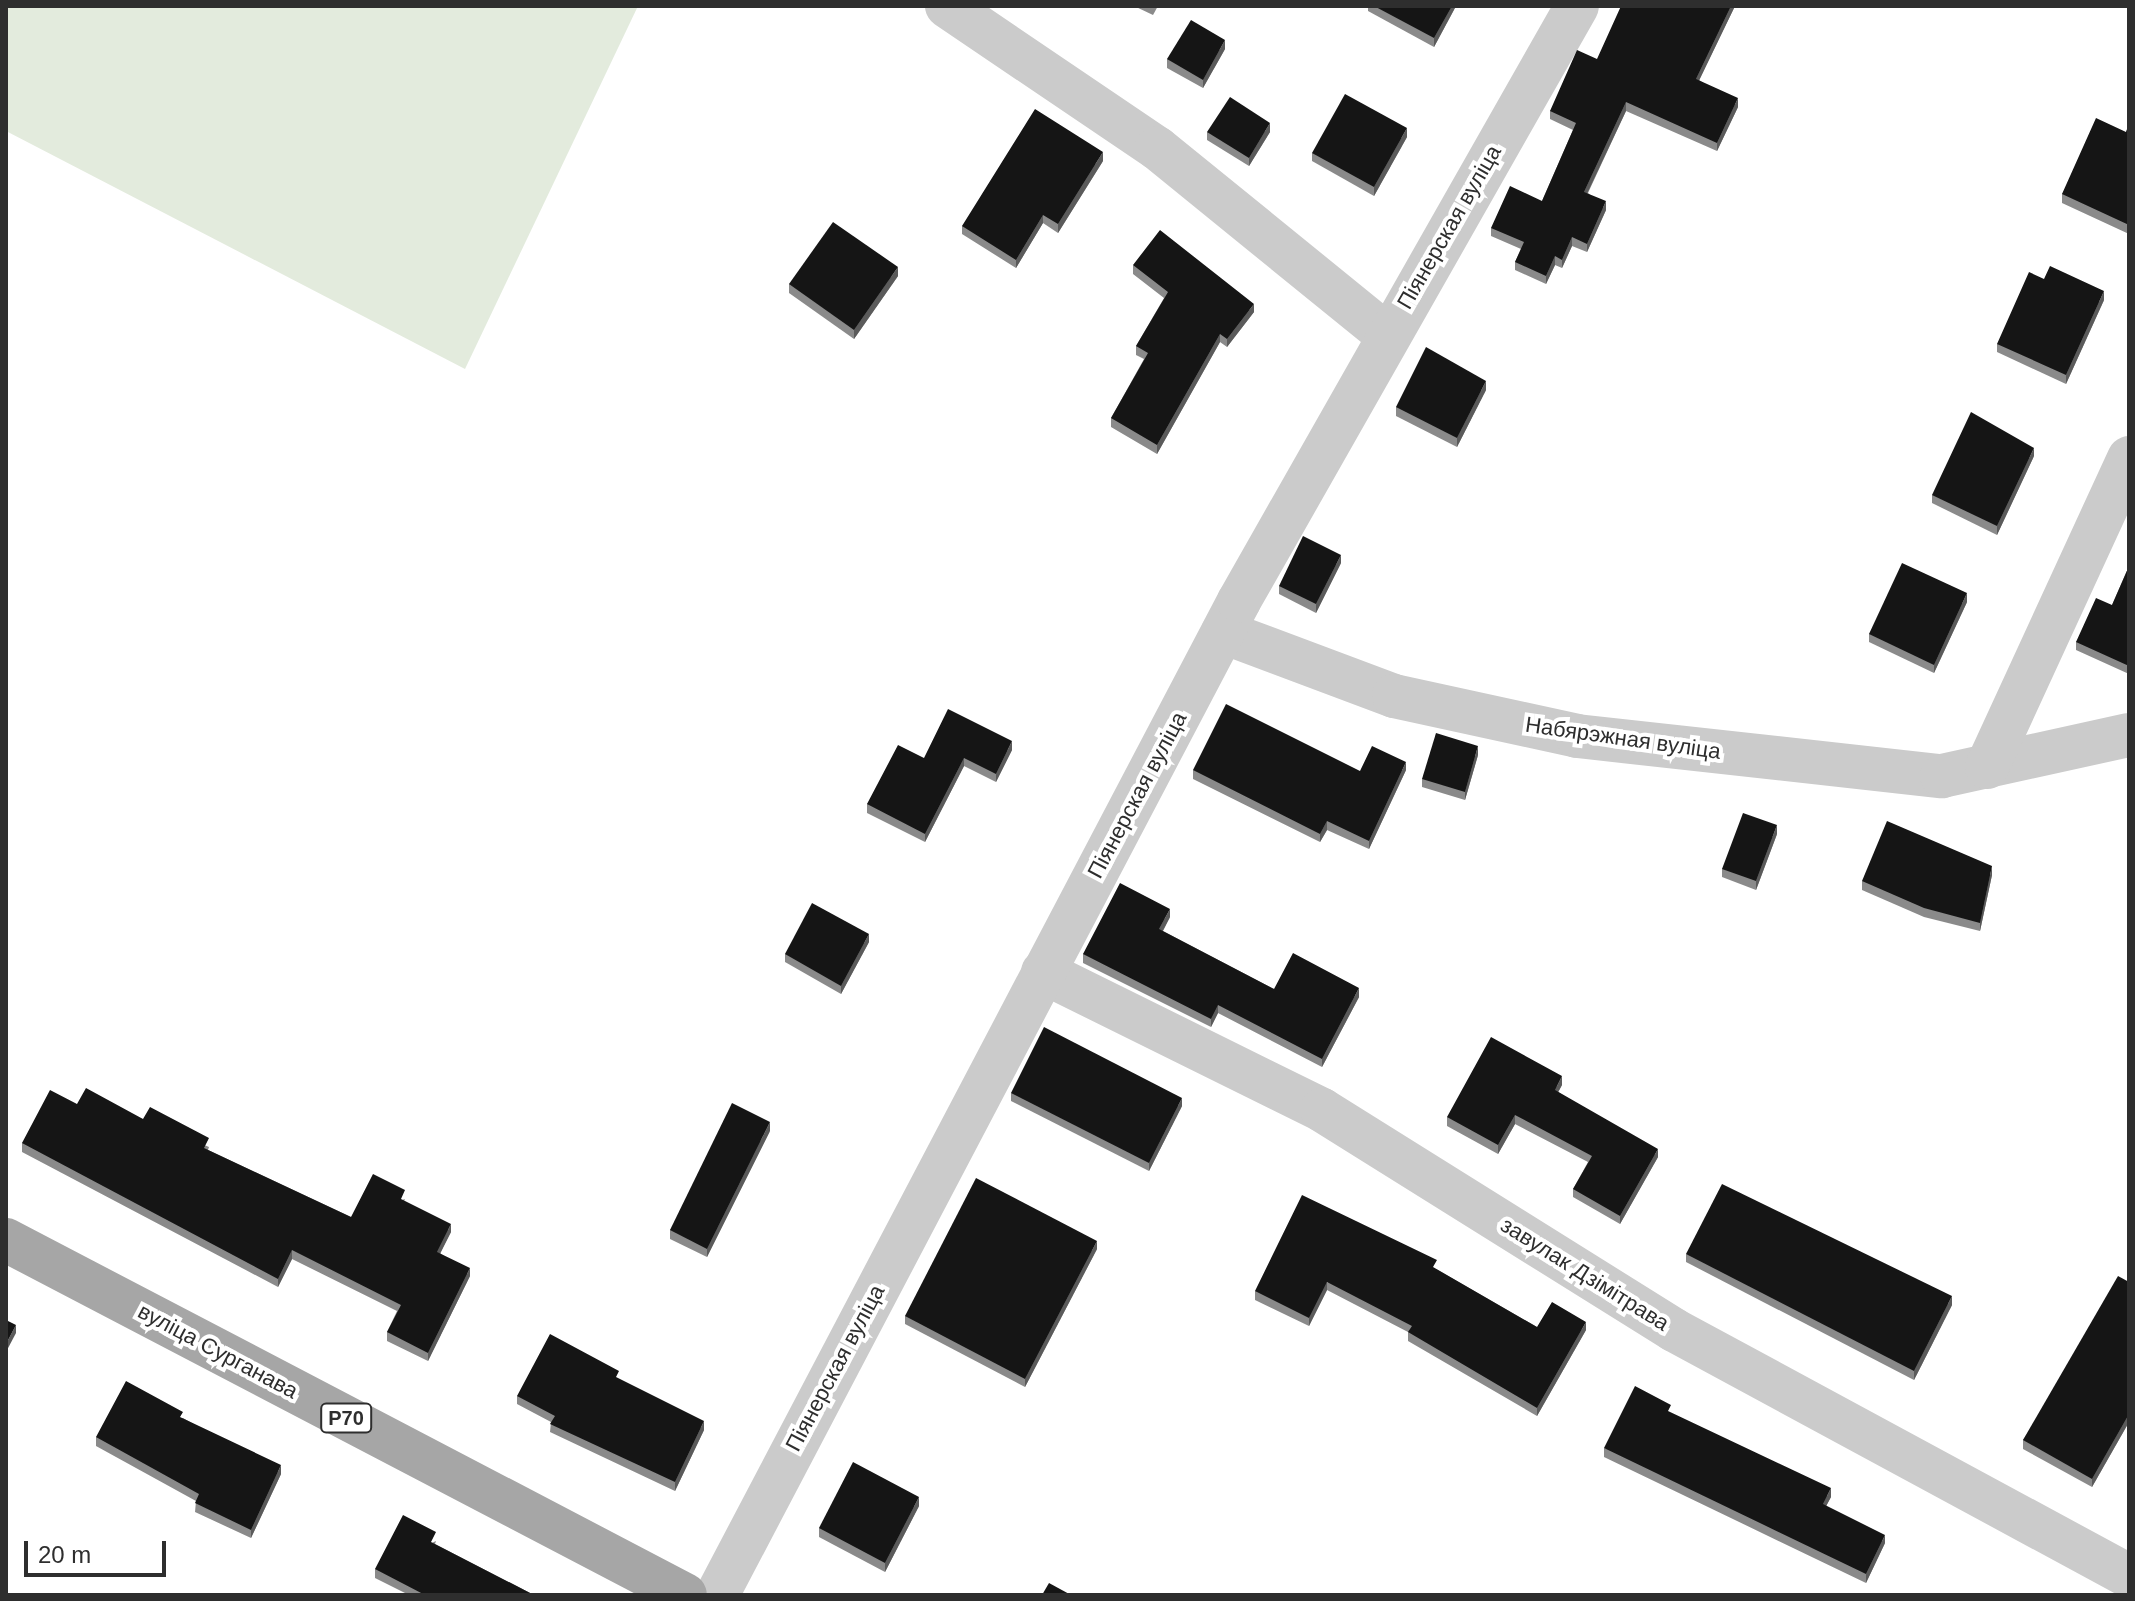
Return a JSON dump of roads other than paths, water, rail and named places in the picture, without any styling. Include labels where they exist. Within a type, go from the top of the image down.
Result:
[{"type":"main road","name":"вуліца Сурганава","points":[[6,1240],[685,1595]]},
{"type":"street","points":[[947,6],[1157,148],[1386,334]]},
{"type":"street","name":"Піянерская вуліца","points":[[717,1595],[1223,632],[1386,334],[1577,6]]},
{"type":"street","points":[[1987,767],[2129,458]]},
{"type":"street","name":"Набярэжная вуліца","points":[[1223,632],[1394,696],[1577,736],[1942,776],[2129,735]]},
{"type":"street","name":"завулак Дзімітрава","points":[[1043,972],[1322,1110],[1674,1330],[2129,1576]]}]
